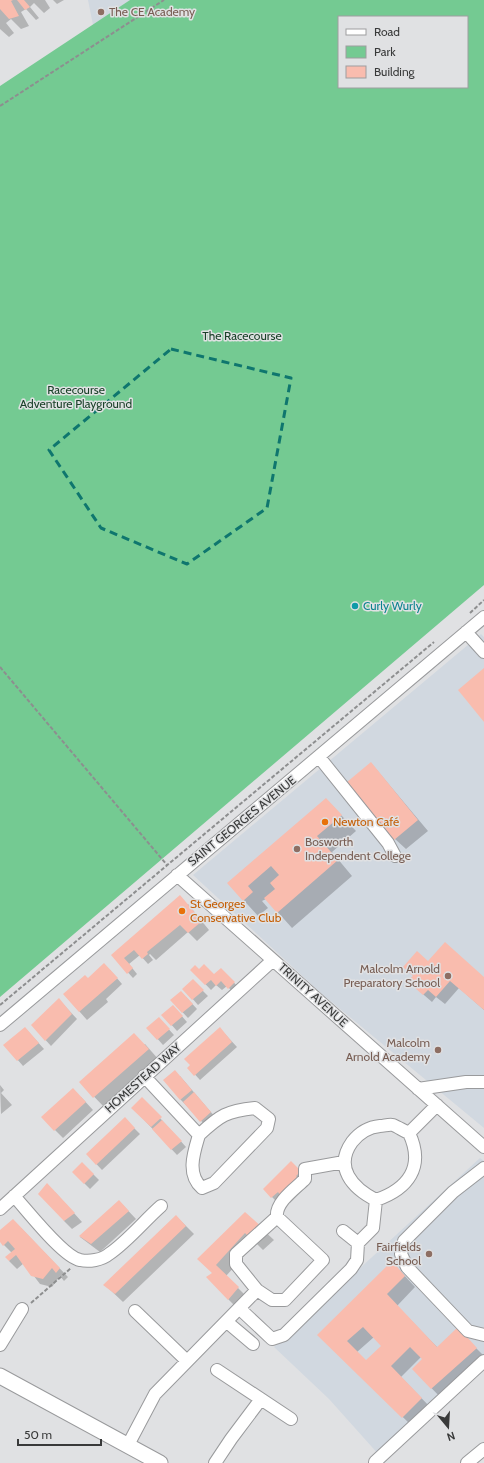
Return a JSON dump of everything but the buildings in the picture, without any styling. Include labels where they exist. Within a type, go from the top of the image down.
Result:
[{"type":"main road","points":[[0,1376],[160,1463]]},
{"type":"street","name":"SAINT GEORGES AVENUE","points":[[0,1025],[177,874],[319,758],[484,616]]},
{"type":"street","points":[[466,632],[484,652]]},
{"type":"street","points":[[319,758],[388,843],[395,856]]},
{"type":"street","name":"TRINITY AVENUE","points":[[177,874],[484,1147]]},
{"type":"street","name":"HOMESTEAD WAY","points":[[0,1209],[144,1076],[273,960]]},
{"type":"street","points":[[144,1076],[199,1134]]},
{"type":"street","points":[[418,1089],[466,1082],[484,1082]]},
{"type":"street","points":[[409,1133],[437,1106]]},
{"type":"street","points":[[255,1108],[269,1119],[266,1128],[214,1183],[202,1188],[196,1182],[192,1170],[199,1134],[216,1119],[233,1110],[255,1108]]},
{"type":"street","points":[[392,1125],[409,1133],[414,1144],[415,1163],[407,1182],[390,1195],[376,1200],[362,1193],[354,1185],[346,1172],[344,1162],[347,1150],[356,1138],[371,1127],[392,1125]]},
{"type":"street","points":[[277,1217],[236,1254],[236,1264],[257,1290],[272,1300],[285,1300],[323,1260],[277,1217],[276,1212],[284,1199],[305,1179],[305,1169],[344,1162]]},
{"type":"street","points":[[484,1168],[453,1192],[404,1241],[401,1254],[407,1267],[468,1331],[484,1335]]},
{"type":"street","points":[[14,1196],[58,1244],[71,1256],[80,1260],[95,1260],[109,1255],[155,1208]]},
{"type":"street","points":[[240,1309],[272,1339],[284,1335],[352,1269],[357,1260],[358,1243],[373,1228],[376,1200]]},
{"type":"street","points":[[343,1231],[358,1243]]},
{"type":"street","points":[[128,1445],[155,1394],[257,1290]]},
{"type":"street","points":[[0,1345],[22,1309]]},
{"type":"street","points":[[135,1310],[187,1361]]},
{"type":"street","points":[[227,1322],[252,1344]]},
{"type":"street","points":[[376,1463],[375,1462],[484,1360]]},
{"type":"street","points":[[217,1370],[291,1419]]},
{"type":"street","points":[[215,1463],[261,1399]]},
{"type":"street","points":[[467,1463],[484,1449]]},
{"type":"path","points":[[0,106],[164,0]]},
{"type":"path","points":[[467,615],[484,600]]},
{"type":"path","points":[[0,1006],[438,640]]},
{"type":"path","points":[[0,667],[167,865]]},
{"type":"path","points":[[22,1309],[29,1306],[80,1260]]},
{"type":"highlighted area","points":[[171,349],[291,378],[267,508],[187,564],[101,528],[49,450]]},
{"type":"shaded area","name":"The CE Academy","points":[[88,0],[130,0],[93,25]]},
{"type":"shaded area","points":[[481,634],[484,637],[484,1128],[322,994],[193,875]]},
{"type":"shaded area","name":"Fairfields School","points":[[480,1158],[484,1161],[484,1355],[380,1456],[329,1399],[274,1347]]},
{"type":"green space","name":"The Racecourse","points":[[130,0],[484,0],[484,585],[0,997],[0,86]]},
{"type":"place","name":"The CE Academy","points":[[101,12]]},
{"type":"place","name":"Curly Wurly","points":[[355,606]]},
{"type":"place","name":"Newton Café","points":[[325,822]]},
{"type":"place","name":"Bosworth Independent College","points":[[297,849]]},
{"type":"place","name":"St Georges Conservative Club","points":[[182,911]]},
{"type":"place","name":"Malcolm Arnold Preparatory School","points":[[448,976]]},
{"type":"place","name":"Malcolm Arnold Academy","points":[[438,1050]]},
{"type":"place","name":"Fairfields School","points":[[429,1254]]},
{"type":"park label","name":"Racecourse Adventure Playground","points":[[76,397]]}]
